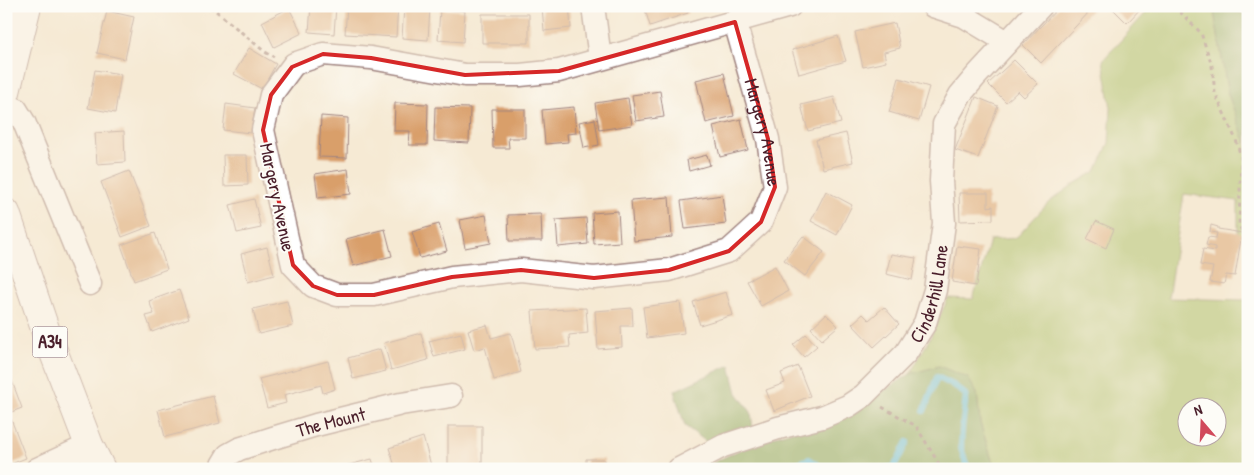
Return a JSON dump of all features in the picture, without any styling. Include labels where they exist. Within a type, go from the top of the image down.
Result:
[{"type":"main road","points":[[6,92],[27,6]]},
{"type":"main road","name":"A34","points":[[6,213],[46,332],[95,457]]},
{"type":"street","points":[[593,6],[600,58]]},
{"type":"street","name":"Margery Avenue","points":[[735,22],[768,139],[775,187],[761,222],[729,251],[669,270],[594,278],[521,270],[452,277],[374,295],[337,295],[313,286],[292,265],[263,130],[271,95],[294,64],[323,54],[371,58],[465,74],[520,74],[558,71],[790,6]]},
{"type":"street","points":[[933,6],[964,16],[1007,42]]},
{"type":"street","name":"Cinderhill Lane","points":[[679,469],[723,446],[778,428],[822,417],[848,406],[862,396],[906,353],[925,323],[935,290],[944,223],[941,181],[944,124],[960,96],[976,76],[1041,6]]},
{"type":"street","points":[[6,105],[16,109],[24,122],[90,284]]},
{"type":"street","name":"The Mount","points":[[222,469],[222,465],[228,455],[239,448],[264,440],[401,404],[452,396]]},
{"type":"street","points":[[38,469],[95,457]]},
{"type":"path","points":[[210,6],[265,52],[292,67]]},
{"type":"path","points":[[1174,6],[1201,32],[1212,66],[1215,93],[1236,140],[1241,157],[1238,226],[1248,239]]},
{"type":"path","points":[[848,406],[881,407],[916,426],[942,469]]},
{"type":"highlighted area","points":[[735,22],[768,139],[775,187],[761,222],[729,251],[669,270],[594,278],[521,270],[452,277],[374,295],[337,295],[313,286],[293,265],[263,130],[271,95],[292,67],[323,54],[371,58],[465,75],[559,71]]},
{"type":"green space","points":[[1152,6],[1213,6],[1228,94],[1247,146],[1246,237],[1238,234],[1238,201],[1184,194],[1168,298],[1246,300],[1248,319],[1248,469],[996,469],[980,423],[977,393],[939,366],[910,374],[931,336],[948,298],[973,299],[990,240],[1016,238],[1049,202],[1096,171],[1109,143],[1111,108],[1103,60]]},
{"type":"green space","points":[[1213,6],[1228,6],[1248,16],[1247,146],[1228,94]]},
{"type":"green space","points":[[730,365],[737,393],[751,412],[753,429],[712,446],[685,426],[674,391]]},
{"type":"green space","points":[[939,366],[968,378],[977,393],[980,423],[996,469],[700,469],[754,443],[851,412],[910,374]]},
{"type":"building","points":[[311,6],[336,6],[334,34],[309,32]]},
{"type":"building","points":[[347,6],[398,6],[396,37],[345,34]]},
{"type":"building","points":[[404,6],[430,8],[428,40],[402,38]]},
{"type":"building","points":[[542,6],[569,6],[571,28],[544,31]]},
{"type":"building","points":[[644,6],[686,6],[688,13],[650,26]]},
{"type":"building","points":[[1060,6],[1090,6],[1092,9],[1041,63],[1023,45]]},
{"type":"building","points":[[1110,6],[1143,6],[1127,23]]},
{"type":"building","points":[[289,8],[302,33],[274,47],[262,22]]},
{"type":"building","points":[[440,9],[465,11],[463,42],[438,40]]},
{"type":"building","points":[[107,11],[134,17],[125,59],[97,53]]},
{"type":"building","points":[[482,14],[529,14],[529,43],[482,43]]},
{"type":"building","points":[[895,23],[900,48],[884,52],[886,62],[863,67],[855,32]]},
{"type":"building","points":[[838,36],[846,61],[799,74],[792,50]]},
{"type":"building","points":[[249,48],[276,64],[262,89],[234,74]]},
{"type":"building","points":[[1014,60],[1038,84],[1024,97],[1018,91],[1006,102],[988,84]]},
{"type":"building","points":[[95,70],[121,74],[115,113],[88,108]]},
{"type":"building","points":[[724,73],[734,116],[706,123],[696,80]]},
{"type":"building","points":[[899,78],[929,87],[919,121],[889,112]]},
{"type":"building","points":[[660,91],[664,117],[636,121],[632,95]]},
{"type":"building","points":[[834,97],[841,123],[808,131],[801,105]]},
{"type":"building","points":[[976,97],[998,106],[978,158],[955,150]]},
{"type":"building","points":[[628,98],[632,125],[599,130],[595,103]]},
{"type":"building","points":[[395,103],[428,104],[427,145],[409,145],[410,131],[394,131]]},
{"type":"building","points":[[226,104],[255,108],[251,133],[223,130]]},
{"type":"building","points":[[435,107],[470,108],[469,143],[434,141]]},
{"type":"building","points":[[574,107],[576,133],[567,134],[568,142],[545,144],[542,110]]},
{"type":"building","points":[[492,109],[525,109],[525,138],[508,138],[509,148],[493,148]]},
{"type":"building","points":[[321,116],[348,118],[347,158],[319,157]]},
{"type":"building","points":[[595,119],[599,145],[584,148],[579,122]]},
{"type":"building","points":[[741,119],[748,150],[720,157],[713,126]]},
{"type":"building","points":[[124,131],[125,162],[97,164],[95,133]]},
{"type":"building","points":[[846,133],[853,162],[823,169],[816,140]]},
{"type":"building","points":[[223,155],[247,155],[248,185],[224,186]]},
{"type":"building","points":[[707,155],[710,165],[689,171],[687,160]]},
{"type":"building","points":[[348,169],[351,194],[318,198],[315,174]]},
{"type":"building","points":[[129,171],[151,226],[122,237],[101,182]]},
{"type":"building","points":[[826,191],[852,205],[837,235],[811,221]]},
{"type":"building","points":[[959,193],[988,193],[988,207],[993,206],[993,220],[960,221]]},
{"type":"building","points":[[722,195],[726,224],[685,229],[681,201]]},
{"type":"building","points":[[669,197],[672,237],[634,241],[631,200]]},
{"type":"building","points":[[254,199],[261,228],[237,233],[230,205]]},
{"type":"building","points":[[618,211],[620,242],[594,244],[592,213]]},
{"type":"building","points":[[541,214],[542,241],[509,241],[508,215]]},
{"type":"building","points":[[486,215],[491,243],[465,248],[460,220]]},
{"type":"building","points":[[586,218],[588,244],[558,247],[556,220]]},
{"type":"building","points":[[1096,221],[1114,229],[1106,248],[1087,239]]},
{"type":"building","points":[[439,224],[447,251],[420,258],[412,232]]},
{"type":"building","points":[[1211,225],[1218,227],[1218,229],[1242,233],[1235,276],[1226,275],[1224,284],[1210,282],[1213,267],[1200,265],[1203,249],[1215,251],[1215,247],[1206,245],[1208,237],[1216,238],[1217,233],[1210,232]]},
{"type":"building","points":[[385,229],[392,256],[353,266],[346,239]]},
{"type":"building","points":[[155,233],[167,269],[134,281],[121,245]]},
{"type":"building","points":[[803,236],[824,252],[805,276],[784,260]]},
{"type":"building","points":[[957,246],[981,249],[976,286],[952,282]]},
{"type":"building","points":[[267,247],[274,275],[248,282],[241,254]]},
{"type":"building","points":[[891,254],[916,258],[912,280],[886,274]]},
{"type":"building","points":[[775,266],[788,291],[761,306],[747,281]]},
{"type":"building","points":[[179,290],[189,318],[152,332],[146,316],[154,314],[149,301]]},
{"type":"building","points":[[726,292],[733,315],[700,325],[693,302]]},
{"type":"building","points":[[287,301],[293,326],[259,334],[253,309]]},
{"type":"building","points":[[680,302],[684,333],[647,338],[643,307]]},
{"type":"building","points":[[884,307],[899,324],[874,347],[852,324],[863,314],[869,320]]},
{"type":"building","points":[[586,308],[588,333],[569,335],[570,347],[535,349],[532,311]]},
{"type":"building","points":[[632,308],[633,326],[621,326],[622,347],[598,349],[595,311]]},
{"type":"building","points":[[826,314],[838,326],[822,340],[811,328]]},
{"type":"building","points":[[487,325],[491,338],[511,333],[521,372],[494,380],[485,347],[474,350],[468,330]]},
{"type":"building","points":[[421,333],[428,360],[391,370],[384,343]]},
{"type":"building","points":[[461,333],[465,349],[434,357],[429,341]]},
{"type":"building","points":[[806,334],[817,346],[804,357],[793,345]]},
{"type":"building","points":[[380,349],[386,371],[353,379],[348,358]]},
{"type":"building","points":[[328,361],[335,389],[323,393],[321,385],[284,395],[286,403],[267,408],[259,379]]},
{"type":"building","points":[[6,365],[22,408],[6,414]]},
{"type":"building","points":[[798,366],[810,396],[774,411],[766,390],[785,383],[781,373]]},
{"type":"building","points":[[213,396],[220,423],[165,437],[158,410]]},
{"type":"building","points":[[11,419],[26,458],[6,466],[6,421]]},
{"type":"building","points":[[448,426],[482,426],[482,469],[448,469]]},
{"type":"building","points":[[423,437],[432,469],[396,469],[389,448]]},
{"type":"building","points":[[372,459],[375,469],[337,469],[337,468]]},
{"type":"building","points":[[586,459],[604,459],[604,469],[586,469]]},
{"type":"waterway","points":[[924,411],[937,377],[955,386],[966,395],[961,448],[968,469]]},
{"type":"waterway","points":[[884,469],[894,467],[907,442]]},
{"type":"waterway","points":[[788,469],[809,459],[827,469]]}]
